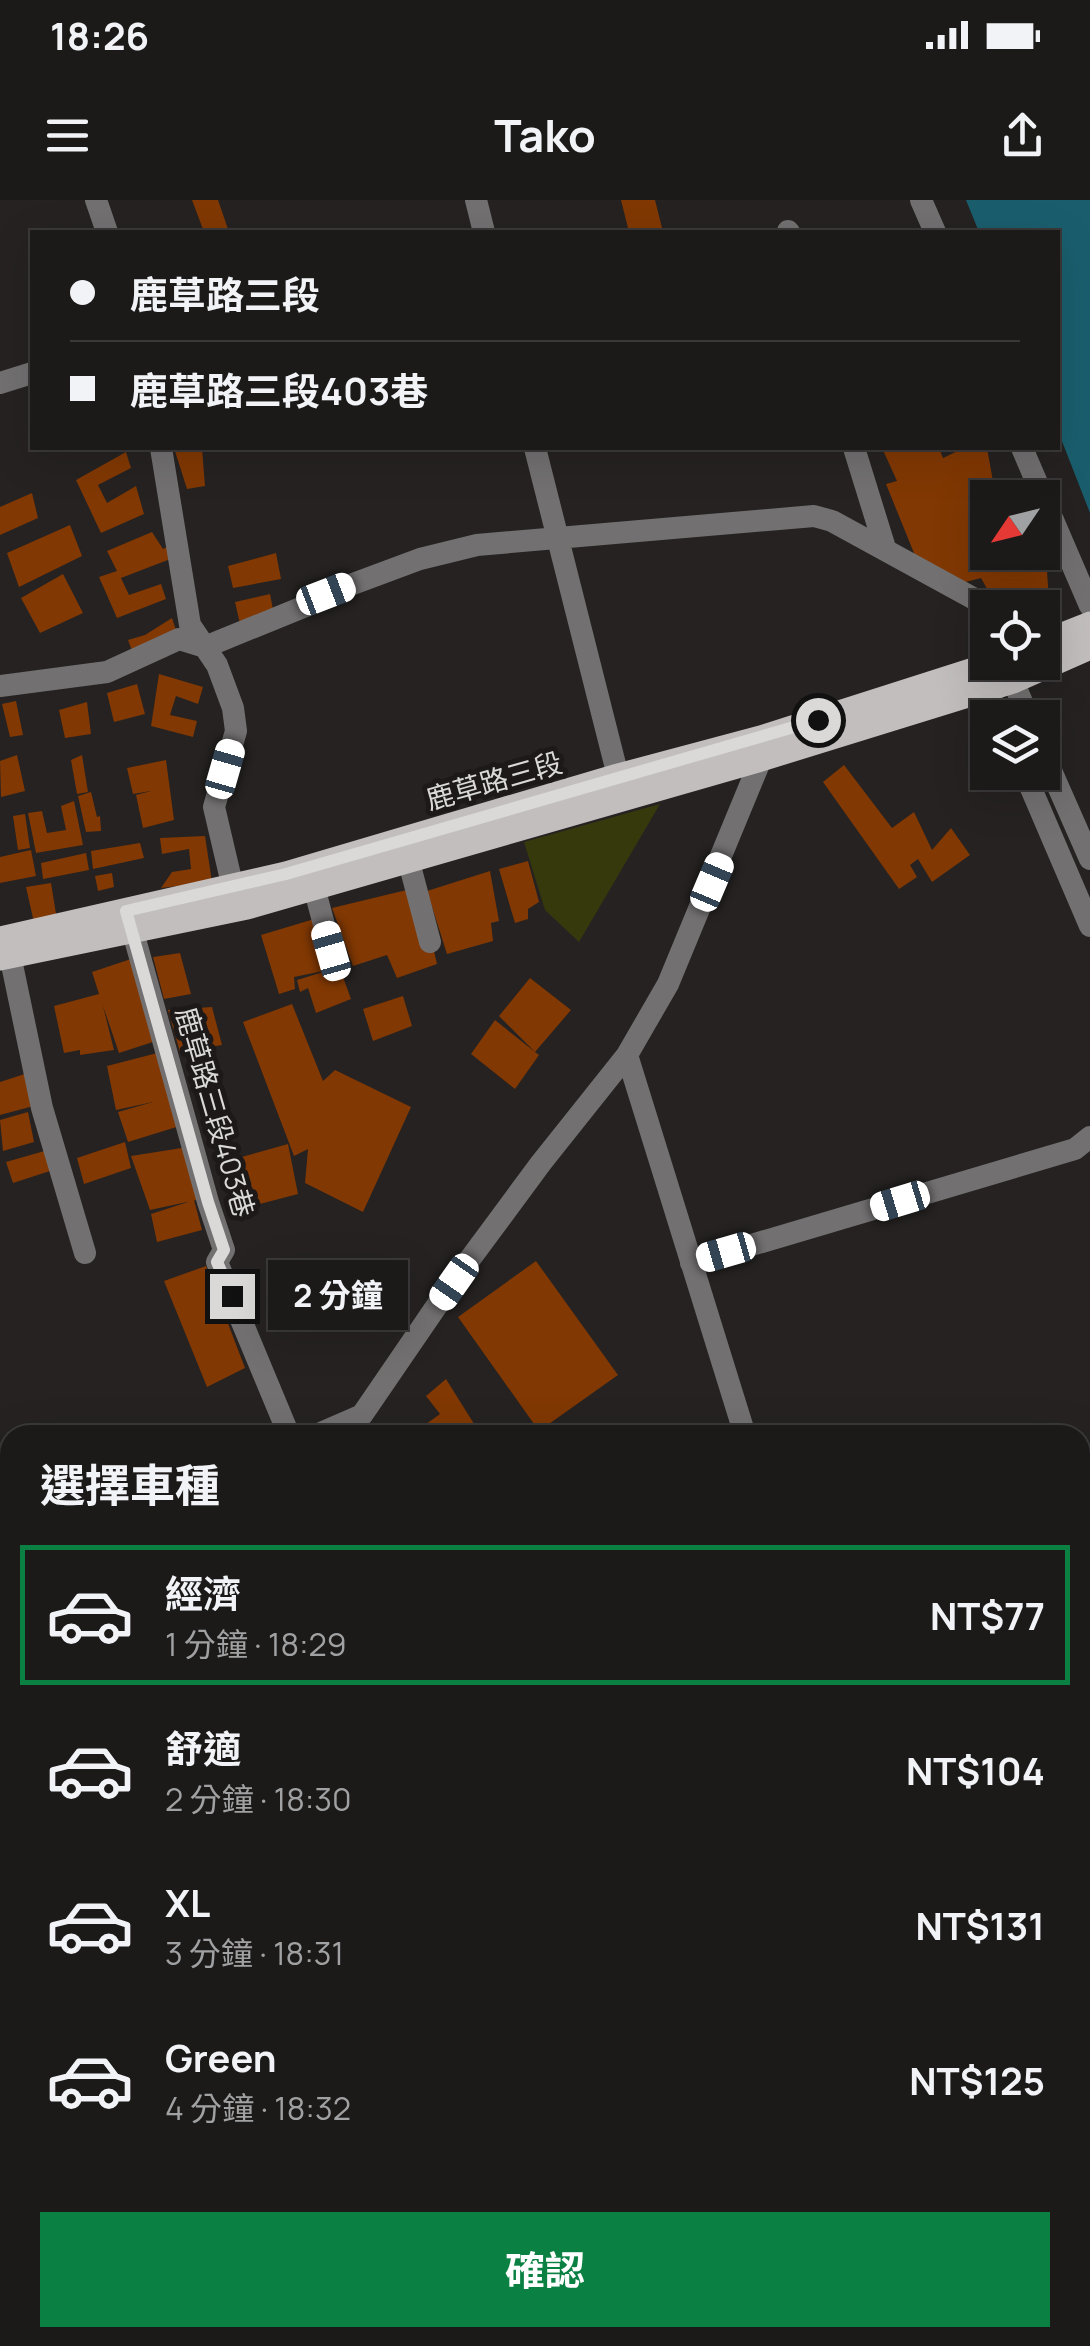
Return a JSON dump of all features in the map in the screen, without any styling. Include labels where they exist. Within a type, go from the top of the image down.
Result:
[{"type":"main road","points":[[1060,635],[1090,624]]},
{"type":"main road","name":"鹿草路三段","points":[[1060,656],[1090,648]]},
{"type":"main road","name":"鹿草路三段","points":[[406,850],[618,776],[976,680]]},
{"type":"main road","name":"鹿草路三段","points":[[129,921],[247,907],[311,878],[406,850],[761,759],[981,680]]},
{"type":"main road","name":"鹿草路三段","points":[[3,951],[129,921],[233,888],[311,878]]},
{"type":"street","points":[[96,200],[106,230]]},
{"type":"street","points":[[476,200],[484,230]]},
{"type":"street","points":[[921,200],[933,230]]},
{"type":"street","points":[[0,384],[30,374]]},
{"type":"street","points":[[161,450],[190,625],[216,665],[233,708],[236,731],[214,807],[233,888]]},
{"type":"street","points":[[536,450],[618,776]]},
{"type":"street","points":[[855,450],[884,548]]},
{"type":"street","points":[[1023,450],[1090,606]]},
{"type":"street","points":[[0,686],[106,672],[178,639],[205,646],[326,594],[439,554],[477,545],[814,516],[832,520],[970,596]]},
{"type":"street","points":[[368,1425],[497,1222],[627,1055],[668,984],[761,759]]},
{"type":"street","points":[[1032,790],[1090,926]]},
{"type":"street","points":[[1060,790],[1090,859]]},
{"type":"street","points":[[406,850],[430,942]]},
{"type":"street","points":[[311,878],[331,951]]},
{"type":"street","name":"鹿草路三段403巷","points":[[129,921],[224,1250],[217,1262],[285,1425]]},
{"type":"street","points":[[3,951],[42,1108],[85,1253]]},
{"type":"street","points":[[627,1055],[742,1425]]},
{"type":"street","points":[[691,1263],[1075,1149],[1090,1138]]},
{"type":"green space","points":[[660,804],[579,942],[545,910],[524,842]]},
{"type":"water","points":[[966,200],[1090,200],[1090,513],[1060,436],[1060,230],[978,230]]},
{"type":"building","points":[[192,200],[218,200],[228,230],[203,230]]},
{"type":"building","points":[[621,200],[655,200],[662,230],[628,230]]},
{"type":"building","points":[[175,450],[202,450],[205,486],[187,489]]},
{"type":"building","points":[[883,450],[940,450],[943,458],[960,450],[987,450],[993,480],[970,480],[970,570],[1047,570],[1048,590],[988,590],[981,578],[962,583],[916,558],[886,484],[897,481]]},
{"type":"building","points":[[126,452],[131,468],[98,485],[107,503],[136,486],[144,514],[101,533],[76,480]]},
{"type":"building","points":[[32,493],[38,518],[0,535],[0,507]]},
{"type":"building","points":[[70,525],[82,556],[19,587],[7,553]]},
{"type":"building","points":[[152,532],[163,549],[171,545],[173,558],[121,578],[129,595],[161,584],[166,599],[117,618],[99,577],[117,571],[107,551]]},
{"type":"building","points":[[276,553],[281,579],[233,588],[228,566]]},
{"type":"building","points":[[63,574],[83,613],[40,633],[21,598]]},
{"type":"building","points":[[270,594],[276,625],[243,637],[235,602]]},
{"type":"building","points":[[172,618],[179,639],[135,659],[128,640],[145,635]]},
{"type":"building","points":[[159,674],[203,687],[198,704],[176,696],[170,715],[197,721],[193,737],[151,726]]},
{"type":"building","points":[[137,684],[145,714],[114,722],[107,693]]},
{"type":"building","points":[[16,701],[23,735],[10,737],[2,704]]},
{"type":"building","points":[[87,702],[91,734],[65,738],[59,710]]},
{"type":"building","points":[[17,755],[25,791],[1,797],[0,761]]},
{"type":"building","points":[[82,755],[88,792],[77,794],[71,760]]},
{"type":"building","points":[[166,760],[174,820],[143,828],[136,795],[151,791],[133,794],[127,768]]},
{"type":"building","points":[[844,765],[892,828],[914,812],[932,850],[951,828],[970,855],[932,882],[918,859],[910,865],[917,877],[899,889],[823,782]]},
{"type":"building","points":[[91,792],[101,831],[86,832],[78,796]]},
{"type":"building","points":[[74,801],[83,845],[36,853],[28,813],[42,811],[47,833],[66,830],[61,806]]},
{"type":"building","points":[[25,814],[30,848],[18,850],[13,816]]},
{"type":"building","points":[[205,836],[212,882],[161,888],[172,872],[191,869],[189,849],[162,854],[160,838]]},
{"type":"building","points":[[140,843],[144,858],[93,869],[91,851]]},
{"type":"building","points":[[31,850],[36,876],[0,883],[0,857]]},
{"type":"building","points":[[86,853],[89,870],[43,879],[41,863]]},
{"type":"building","points":[[528,861],[539,902],[528,909],[528,919],[515,923],[499,869]]},
{"type":"building","points":[[490,871],[499,921],[491,923],[493,941],[447,954],[427,891]]},
{"type":"building","points":[[112,873],[114,887],[98,891],[95,876]]},
{"type":"building","points":[[51,883],[57,920],[35,927],[26,887]]},
{"type":"building","points":[[419,887],[437,964],[397,978],[387,955],[353,966],[332,908]]},
{"type":"building","points":[[321,917],[351,999],[316,1013],[308,988],[300,992],[297,980],[333,969],[294,977],[295,989],[279,994],[261,935]]},
{"type":"building","points":[[180,953],[191,994],[164,999],[153,957]]},
{"type":"building","points":[[134,958],[162,1039],[119,1053],[103,1006],[114,1050],[64,1053],[54,1006],[99,994],[92,972]]},
{"type":"building","points":[[530,978],[571,1010],[535,1052],[499,1016]]},
{"type":"building","points":[[403,996],[412,1026],[373,1041],[363,1009]]},
{"type":"building","points":[[292,1004],[323,1081],[335,1070],[411,1107],[363,1212],[305,1183],[308,1149],[294,1156],[243,1022]]},
{"type":"building","points":[[212,1007],[222,1045],[180,1052],[168,1010]]},
{"type":"building","points":[[495,1020],[539,1055],[515,1089],[471,1054]]},
{"type":"building","points":[[165,1051],[183,1125],[128,1142],[118,1112],[153,1102],[116,1110],[107,1066]]},
{"type":"building","points":[[34,1071],[41,1104],[0,1115],[0,1082]]},
{"type":"building","points":[[28,1112],[34,1142],[3,1151],[0,1120]]},
{"type":"building","points":[[125,1142],[131,1168],[84,1184],[77,1158]]},
{"type":"building","points":[[288,1144],[298,1194],[240,1209],[224,1162]]},
{"type":"building","points":[[188,1147],[201,1199],[150,1210],[131,1156]]},
{"type":"building","points":[[48,1150],[50,1171],[13,1183],[6,1162]]},
{"type":"building","points":[[194,1200],[202,1230],[157,1242],[151,1214]]},
{"type":"building","points":[[536,1261],[618,1375],[547,1425],[535,1425],[458,1317]]},
{"type":"building","points":[[206,1266],[245,1368],[207,1387],[164,1281]]},
{"type":"building","points":[[446,1379],[475,1425],[425,1425],[440,1414],[426,1396]]},
{"type":"route","points":[[232,1296],[217,1262],[224,1250],[126,911],[286,874],[818,720]]}]
